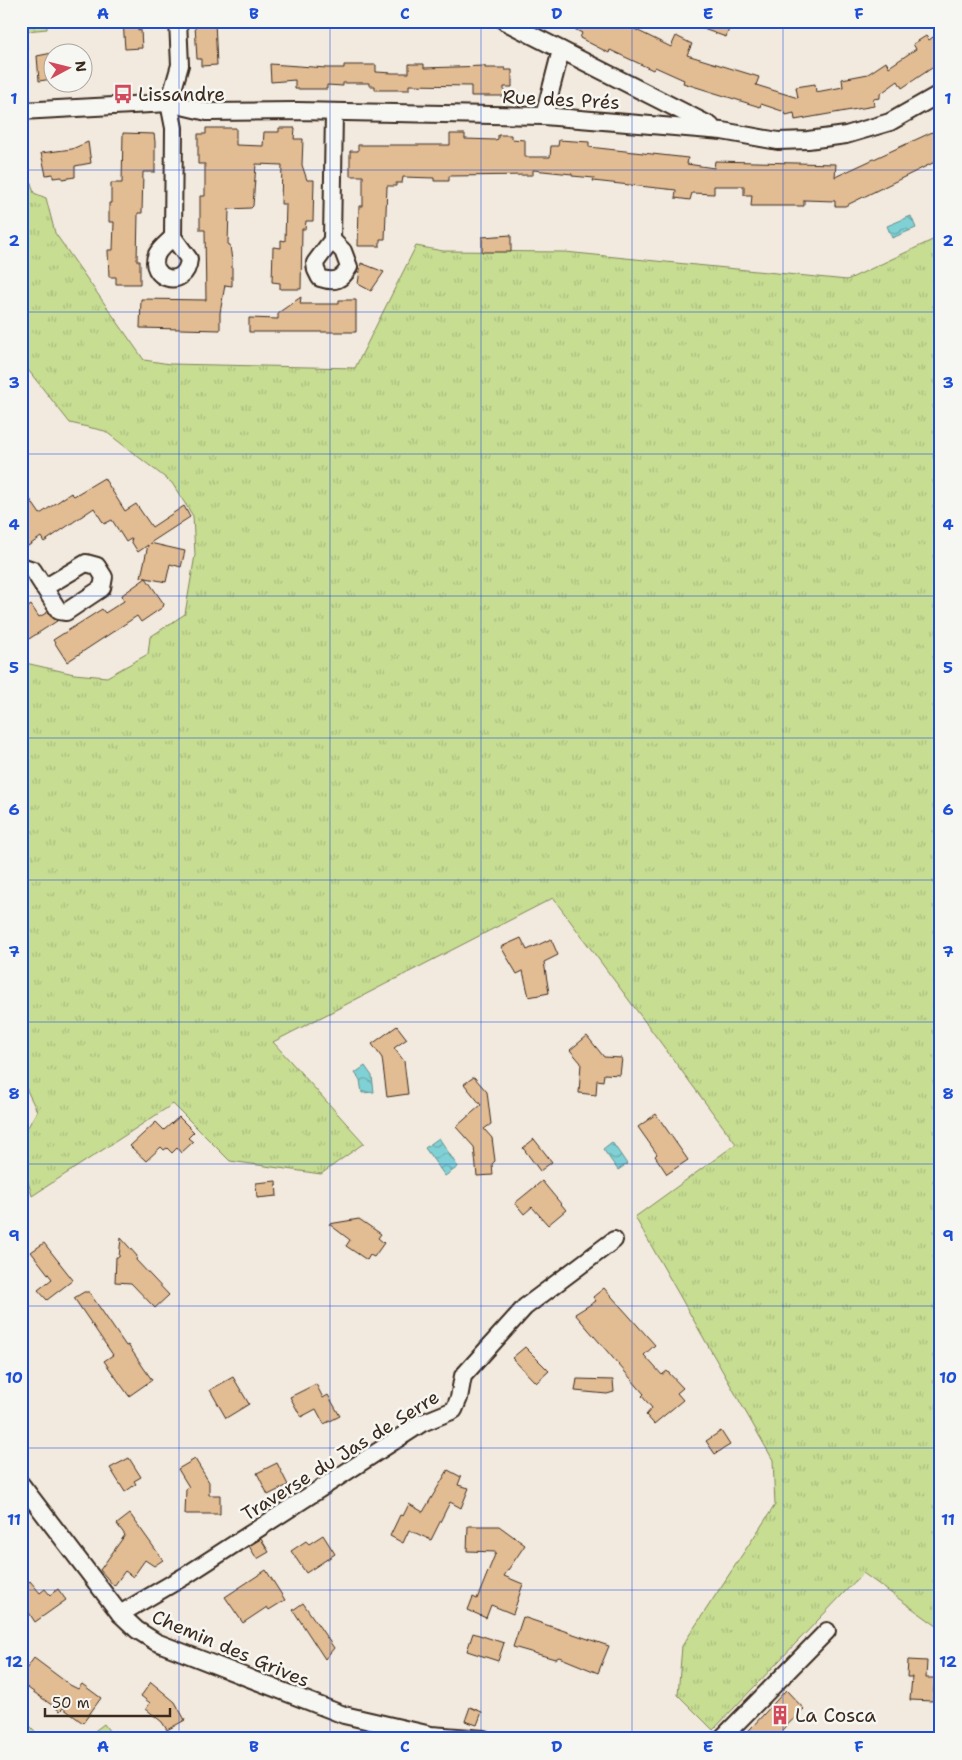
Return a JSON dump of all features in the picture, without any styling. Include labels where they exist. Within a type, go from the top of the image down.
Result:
[{"type":"street","points":[[173,237],[174,128],[170,103],[180,65],[178,21]]},
{"type":"street","points":[[504,21],[722,131]]},
{"type":"street","points":[[544,116],[560,50]]},
{"type":"street","name":"Rue des Prés","points":[[21,111],[170,103],[207,112],[334,112],[544,116],[722,131],[778,141],[808,140],[846,135],[890,122],[941,93]]},
{"type":"street","points":[[332,240],[334,112]]},
{"type":"street","points":[[21,566],[33,570],[44,588]]},
{"type":"street","name":"Traverse du Jas de Serre","points":[[120,1614],[185,1576],[422,1423],[454,1410],[459,1398],[463,1376],[525,1306],[614,1240]]},
{"type":"street","name":"Chemin des Grives","points":[[21,1484],[120,1614],[137,1630],[156,1642],[240,1677],[344,1715],[430,1737],[484,1739]]},
{"type":"street","points":[[721,1739],[827,1631]]},
{"type":"green space","points":[[21,21],[47,21],[47,29],[26,31],[30,101],[21,102]]},
{"type":"green space","points":[[21,150],[34,193],[46,198],[55,233],[144,360],[170,364],[355,368],[416,246],[443,251],[565,252],[847,280],[941,236],[941,1629],[863,1573],[713,1730],[678,1695],[682,1646],[775,1505],[773,1460],[635,1217],[736,1144],[553,898],[273,1042],[364,1143],[321,1174],[230,1161],[173,1104],[32,1196],[23,1164],[24,1134],[37,1111],[21,1078],[21,662],[74,674],[107,677],[148,654],[150,637],[185,614],[195,555],[193,516],[172,483],[105,431],[70,423],[21,361]]},
{"type":"green space","points":[[21,1716],[42,1739],[21,1739]]},
{"type":"green space","points":[[104,1724],[115,1739],[84,1739]]},
{"type":"water","points":[[911,216],[916,228],[892,238],[887,226]]},
{"type":"water","points":[[365,1066],[372,1076],[374,1092],[362,1093],[360,1080],[355,1073]]},
{"type":"water","points":[[439,1138],[458,1167],[445,1176],[425,1148]]},
{"type":"water","points":[[612,1142],[627,1164],[618,1170],[603,1149]]},
{"type":"building","points":[[123,21],[137,21],[138,31],[141,30],[142,48],[125,49]]},
{"type":"building","points":[[199,21],[215,21],[217,65],[201,66],[201,59],[197,59],[195,25],[199,25]]},
{"type":"building","points":[[559,21],[618,21],[671,47],[676,36],[692,44],[687,55],[759,77],[756,85],[798,98],[796,87],[815,84],[816,92],[843,87],[842,79],[868,74],[886,62],[889,67],[916,49],[913,44],[926,36],[929,40],[936,35],[941,42],[941,62],[902,88],[898,81],[880,94],[880,98],[873,99],[874,106],[795,120],[794,113],[786,115],[785,112],[761,104],[760,107],[683,83],[684,80],[655,67],[653,70],[610,50],[609,53],[580,38],[582,33]]},
{"type":"building","points":[[687,21],[732,21],[726,37],[686,23]]},
{"type":"building","points":[[42,55],[42,81],[39,81],[37,56]]},
{"type":"building","points":[[270,64],[327,68],[344,68],[344,65],[376,65],[376,72],[393,73],[409,73],[409,64],[424,64],[424,68],[485,66],[485,68],[512,70],[512,87],[504,87],[504,96],[471,96],[471,86],[409,85],[409,90],[375,90],[375,86],[369,86],[369,83],[343,83],[343,86],[327,85],[327,89],[295,89],[295,80],[271,82]]},
{"type":"building","points":[[206,128],[236,128],[236,145],[263,146],[264,132],[279,132],[279,128],[295,128],[294,139],[303,139],[302,165],[307,180],[314,180],[313,221],[306,221],[305,229],[302,229],[301,289],[280,289],[280,283],[272,282],[273,247],[281,248],[281,240],[285,241],[286,204],[281,204],[282,165],[256,164],[253,206],[251,208],[229,209],[228,244],[230,245],[232,261],[232,286],[225,285],[220,313],[220,330],[140,328],[141,299],[206,300],[205,230],[200,230],[200,196],[205,196],[205,164],[198,164],[198,134],[206,134]]},
{"type":"building","points":[[941,128],[941,159],[845,206],[835,206],[835,201],[804,200],[804,206],[751,206],[752,195],[744,195],[744,186],[714,186],[714,194],[692,193],[690,200],[675,198],[676,190],[593,181],[594,178],[533,170],[533,175],[449,176],[449,181],[434,181],[434,178],[403,177],[402,183],[396,183],[396,186],[387,186],[385,239],[380,239],[380,246],[358,246],[359,206],[363,206],[363,176],[350,176],[350,151],[358,151],[358,145],[450,145],[450,134],[465,134],[465,139],[495,140],[498,139],[498,135],[511,135],[511,139],[525,140],[525,157],[550,157],[551,146],[558,146],[559,140],[589,142],[589,147],[688,158],[687,164],[714,168],[715,161],[836,164],[835,177]]},
{"type":"building","points":[[123,133],[154,134],[155,142],[155,172],[143,172],[142,213],[138,213],[137,261],[140,261],[140,284],[116,284],[116,277],[109,277],[108,250],[113,250],[114,222],[109,222],[109,203],[111,203],[111,183],[122,183]]},
{"type":"building","points":[[88,142],[91,163],[75,166],[75,177],[62,179],[62,177],[53,178],[53,174],[46,175],[41,153],[72,149]]},
{"type":"building","points":[[511,235],[511,252],[482,252],[482,237]]},
{"type":"building","points":[[361,263],[384,272],[371,291],[358,284]]},
{"type":"building","points":[[301,297],[300,304],[339,304],[339,300],[356,300],[356,332],[249,332],[249,318],[278,319],[278,313]]},
{"type":"building","points":[[104,478],[125,511],[136,504],[152,527],[184,506],[190,517],[150,543],[185,551],[181,567],[170,564],[166,582],[141,577],[148,545],[138,552],[131,541],[132,538],[126,542],[112,520],[104,524],[94,508],[44,542],[41,537],[28,546],[21,535],[21,486],[40,514],[71,493],[74,496]]},
{"type":"building","points":[[146,578],[164,604],[163,607],[141,622],[137,616],[67,662],[53,640],[102,609],[105,613],[124,601],[122,595]]},
{"type":"building","points":[[31,605],[39,617],[48,612],[57,621],[21,644],[21,612]]},
{"type":"building","points":[[521,938],[527,950],[551,939],[558,955],[544,962],[549,993],[529,997],[523,971],[517,974],[501,947]]},
{"type":"building","points":[[397,1026],[407,1039],[394,1048],[404,1061],[408,1094],[387,1097],[382,1058],[372,1044]]},
{"type":"building","points":[[587,1036],[604,1057],[622,1058],[620,1075],[604,1074],[603,1081],[597,1080],[596,1095],[579,1093],[581,1063],[570,1050]]},
{"type":"building","points":[[474,1077],[487,1092],[491,1124],[484,1129],[492,1138],[495,1161],[492,1164],[493,1175],[477,1176],[474,1147],[456,1127],[481,1105],[464,1084]]},
{"type":"building","points":[[656,1114],[688,1160],[667,1174],[655,1156],[657,1154],[638,1127]]},
{"type":"building","points":[[179,1117],[194,1132],[188,1138],[193,1142],[181,1153],[177,1148],[172,1153],[167,1148],[164,1150],[161,1147],[146,1161],[130,1146],[156,1122],[164,1130]]},
{"type":"building","points":[[534,1139],[552,1162],[540,1171],[523,1148]]},
{"type":"building","points":[[276,1181],[277,1196],[257,1198],[256,1183]]},
{"type":"building","points":[[542,1181],[566,1210],[548,1225],[532,1207],[524,1214],[515,1203]]},
{"type":"building","points":[[359,1219],[381,1234],[378,1238],[384,1243],[374,1257],[370,1255],[367,1260],[346,1246],[350,1240],[329,1224]]},
{"type":"building","points":[[121,1238],[137,1256],[136,1260],[169,1295],[155,1308],[131,1283],[115,1282],[116,1257],[119,1257]]},
{"type":"building","points":[[44,1243],[73,1280],[47,1300],[38,1290],[52,1279],[31,1252]]},
{"type":"building","points":[[604,1288],[655,1345],[644,1355],[662,1375],[667,1371],[683,1388],[677,1393],[683,1400],[654,1424],[646,1415],[652,1408],[642,1396],[644,1394],[575,1314],[596,1301],[593,1297]]},
{"type":"building","points":[[84,1292],[89,1292],[152,1380],[129,1396],[104,1361],[113,1355],[74,1298]]},
{"type":"building","points":[[525,1347],[549,1371],[536,1383],[512,1358]]},
{"type":"building","points":[[233,1377],[249,1404],[226,1418],[210,1390]]},
{"type":"building","points":[[577,1379],[613,1380],[614,1392],[607,1394],[575,1391]]},
{"type":"building","points":[[316,1384],[323,1398],[328,1395],[340,1416],[324,1424],[316,1409],[301,1417],[290,1397]]},
{"type":"building","points":[[721,1431],[730,1445],[715,1454],[706,1441]]},
{"type":"building","points":[[129,1458],[141,1477],[134,1481],[136,1484],[125,1492],[110,1468]]},
{"type":"building","points":[[195,1459],[209,1482],[209,1495],[220,1495],[220,1514],[185,1514],[186,1489],[189,1487],[178,1469]]},
{"type":"building","points":[[277,1463],[288,1485],[268,1495],[257,1473]]},
{"type":"building","points":[[448,1470],[461,1477],[458,1485],[469,1488],[461,1508],[450,1502],[431,1540],[409,1530],[403,1543],[390,1536],[400,1515],[403,1516],[409,1504],[423,1512]]},
{"type":"building","points":[[130,1514],[163,1560],[154,1566],[145,1560],[133,1577],[125,1571],[114,1586],[100,1570],[125,1535],[117,1524]]},
{"type":"building","points":[[468,1526],[499,1526],[525,1545],[504,1576],[523,1584],[513,1614],[491,1605],[486,1618],[468,1610],[473,1597],[477,1599],[496,1552],[467,1551]]},
{"type":"building","points":[[323,1535],[335,1554],[306,1573],[291,1551],[306,1541],[309,1544]]},
{"type":"building","points":[[261,1539],[269,1552],[257,1559],[249,1546]]},
{"type":"building","points":[[266,1570],[285,1600],[269,1610],[267,1607],[243,1623],[225,1597]]},
{"type":"building","points":[[30,1581],[40,1593],[45,1589],[50,1595],[58,1589],[66,1600],[35,1622],[24,1605],[26,1603],[21,1596],[21,1587]]},
{"type":"building","points":[[303,1603],[334,1648],[325,1659],[293,1610]]},
{"type":"building","points":[[523,1617],[609,1646],[598,1673],[559,1657],[555,1659],[513,1647]]},
{"type":"building","points":[[473,1633],[504,1643],[498,1661],[467,1651]]},
{"type":"building","points":[[34,1658],[70,1685],[78,1689],[82,1684],[101,1698],[83,1723],[63,1708],[60,1711],[21,1683],[21,1676]]},
{"type":"building","points":[[908,1660],[927,1661],[926,1678],[935,1678],[933,1701],[910,1700],[912,1677],[907,1677]]},
{"type":"building","points":[[151,1682],[175,1702],[185,1720],[167,1730],[162,1722],[146,1709],[150,1703],[141,1696]]},
{"type":"building","name":"La Cosca","points":[[786,1690],[804,1709],[782,1730],[784,1732],[777,1739],[741,1739]]},
{"type":"building","points":[[470,1707],[482,1712],[477,1725],[465,1721]]},
{"type":"place","name":"Lissandre","points":[[123,94]]},
{"type":"place","name":"La Cosca","points":[[780,1715]]}]
